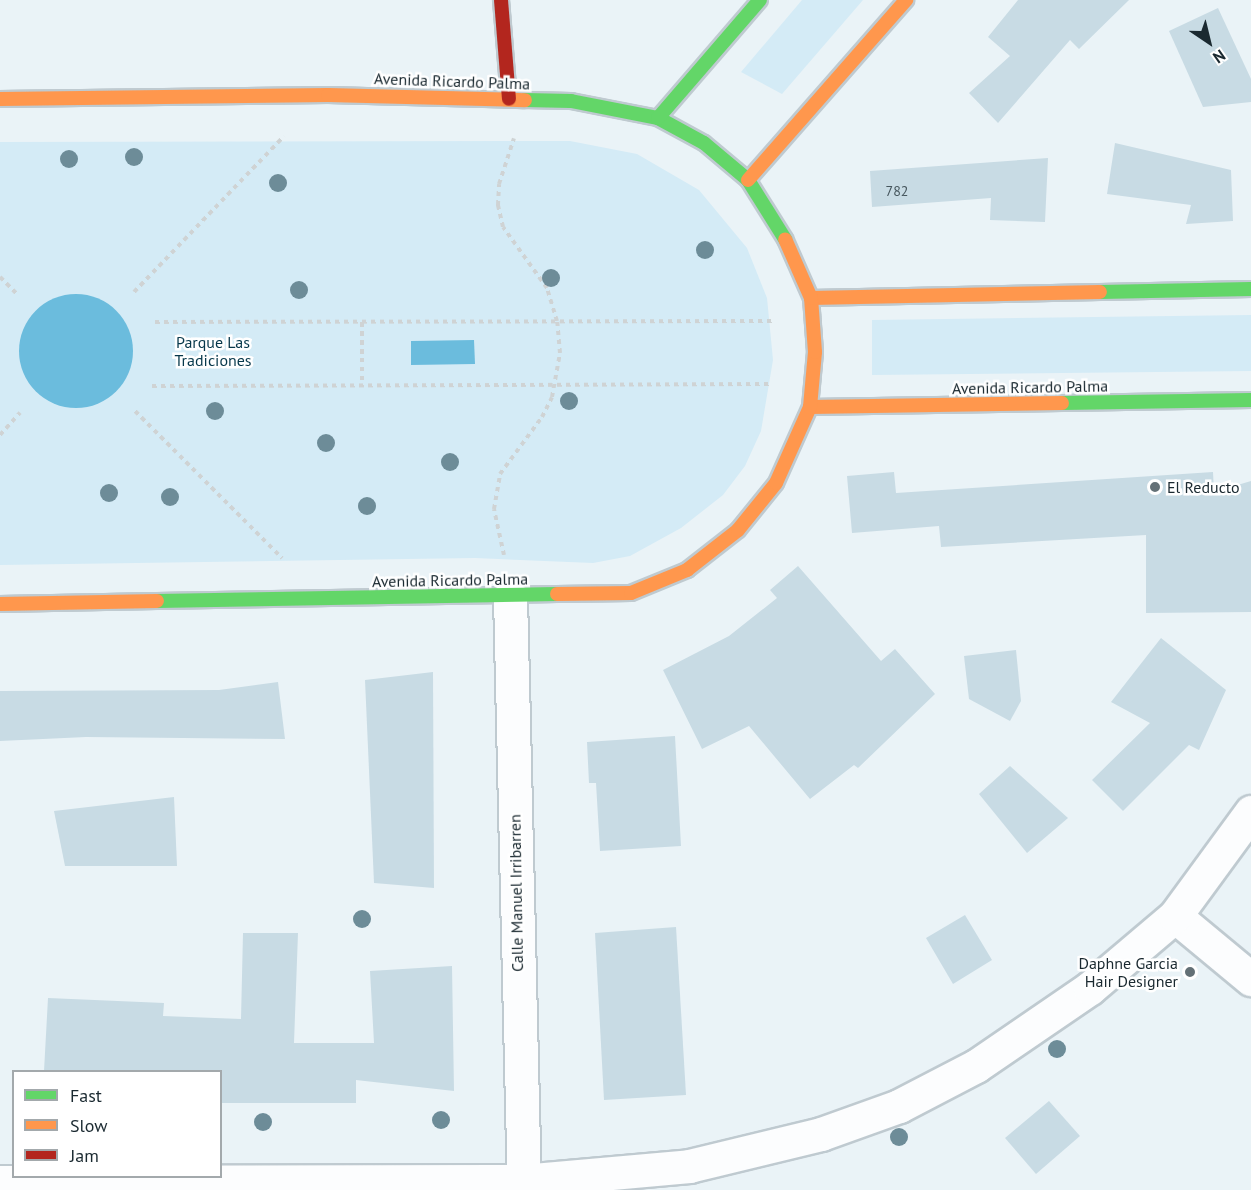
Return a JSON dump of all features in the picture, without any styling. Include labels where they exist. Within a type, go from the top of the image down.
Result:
[{"type":"main road","points":[[501,0],[509,99]]},
{"type":"main road","points":[[658,118],[760,0]]},
{"type":"main road","points":[[748,180],[906,0]]},
{"type":"main road","name":"Avenida Ricardo Palma","points":[[0,99],[328,95],[509,99],[582,103],[658,118],[704,143],[748,180],[782,231],[810,298],[812,323],[810,407],[776,483],[738,530],[687,570],[631,593],[0,604]]},
{"type":"main road","points":[[810,298],[1251,289]]},
{"type":"main road","name":"Avenida Ricardo Palma","points":[[810,407],[1251,400]]},
{"type":"street","name":"Calle Manuel Irribarren","points":[[510,596],[523,1185]]},
{"type":"street","points":[[0,1182],[124,1186],[523,1185],[689,1166],[821,1134],[899,1106],[976,1066],[1090,988],[1175,916],[1251,812]]},
{"type":"street","points":[[1175,916],[1251,979]]},
{"type":"path","points":[[134,292],[328,95]]},
{"type":"path","points":[[509,99],[515,135],[499,184],[498,205],[503,227],[547,288],[558,321],[560,353],[555,385],[543,417],[500,474],[495,492],[510,596]]},
{"type":"path","points":[[0,277],[17,294]]},
{"type":"path","points":[[155,322],[812,323]]},
{"type":"path","points":[[362,322],[362,386]]},
{"type":"path","points":[[152,386],[812,387]]},
{"type":"path","points":[[135,411],[288,565]]},
{"type":"path","points":[[0,435],[20,413]]},
{"type":"green space","points":[[802,0],[863,0],[782,94],[741,72]]},
{"type":"green space","name":"Parque Las Tradiciones","points":[[570,141],[637,154],[699,190],[747,248],[767,298],[773,360],[761,431],[745,466],[723,495],[681,528],[630,556],[593,563],[475,558],[0,565],[0,142]]},
{"type":"green space","points":[[1251,315],[1251,371],[872,375],[872,320]]},
{"type":"water","points":[[76,294],[98,298],[116,311],[129,329],[133,351],[129,373],[116,391],[98,404],[76,408],[54,404],[36,391],[23,373],[19,351],[23,329],[36,311],[54,298]]},
{"type":"water","points":[[474,340],[475,364],[411,365],[411,341]]},
{"type":"building","points":[[1018,0],[1129,0],[1079,49],[1070,40],[998,123],[969,93],[1010,56],[988,37]]},
{"type":"building","points":[[1218,8],[1251,79],[1251,102],[1203,107],[1169,31]]},
{"type":"building","points":[[1115,143],[1231,170],[1233,221],[1186,224],[1191,205],[1107,194]]},
{"type":"building","points":[[1048,158],[1045,222],[990,220],[991,198],[872,207],[870,171]]},
{"type":"building","points":[[894,472],[896,493],[1213,472],[1214,492],[1251,481],[1251,612],[1146,613],[1146,535],[941,547],[939,526],[852,533],[847,476]]},
{"type":"building","points":[[798,566],[881,661],[895,649],[935,694],[858,768],[854,765],[810,799],[749,726],[702,749],[663,670],[729,636],[777,598],[770,590]]},
{"type":"building","points":[[1161,638],[1226,690],[1199,750],[1189,745],[1123,811],[1092,780],[1150,723],[1111,702]]},
{"type":"building","points":[[1016,650],[1021,701],[1010,721],[969,699],[964,656]]},
{"type":"building","points":[[433,672],[434,888],[374,883],[365,680]]},
{"type":"building","points":[[278,682],[285,739],[86,737],[0,741],[0,691],[219,690]]},
{"type":"building","points":[[675,736],[681,846],[600,851],[596,783],[589,783],[587,742]]},
{"type":"building","points":[[1010,766],[1068,818],[1027,853],[979,794]]},
{"type":"building","points":[[174,797],[177,866],[65,866],[54,811]]},
{"type":"building","points":[[965,915],[992,960],[953,984],[926,938]]},
{"type":"building","points":[[676,927],[686,1095],[604,1100],[595,933]]},
{"type":"building","points":[[243,933],[298,933],[294,1043],[374,1043],[370,971],[452,966],[454,1091],[356,1080],[356,1103],[222,1103],[222,1070],[44,1070],[48,998],[164,1003],[163,1016],[241,1019]]},
{"type":"building","points":[[1049,1101],[1080,1136],[1036,1174],[1005,1138]]},
{"type":"traffic: fast","points":[[658,118],[760,0]]},
{"type":"traffic: fast","points":[[525,100],[571,101],[658,118],[704,143],[748,180],[785,239]]},
{"type":"traffic: fast","points":[[1100,292],[1251,289]]},
{"type":"traffic: fast","points":[[1062,403],[1251,400]]},
{"type":"traffic: fast","points":[[157,601],[557,594]]},
{"type":"traffic: slow","points":[[748,180],[906,0]]},
{"type":"traffic: slow","points":[[0,99],[328,95],[525,100]]},
{"type":"traffic: slow","points":[[557,594],[631,593],[687,570],[738,530],[776,483],[810,407],[815,352],[811,298],[785,239]]},
{"type":"traffic: slow","points":[[811,298],[1100,292]]},
{"type":"traffic: slow","points":[[810,407],[1062,403]]},
{"type":"traffic: slow","points":[[0,604],[157,601]]},
{"type":"traffic: jam","points":[[501,0],[509,99]]},
{"type":"place","name":"El Reducto","points":[[1155,487]]},
{"type":"place","name":"Daphne Garcia Hair Designer","points":[[1190,972]]}]
